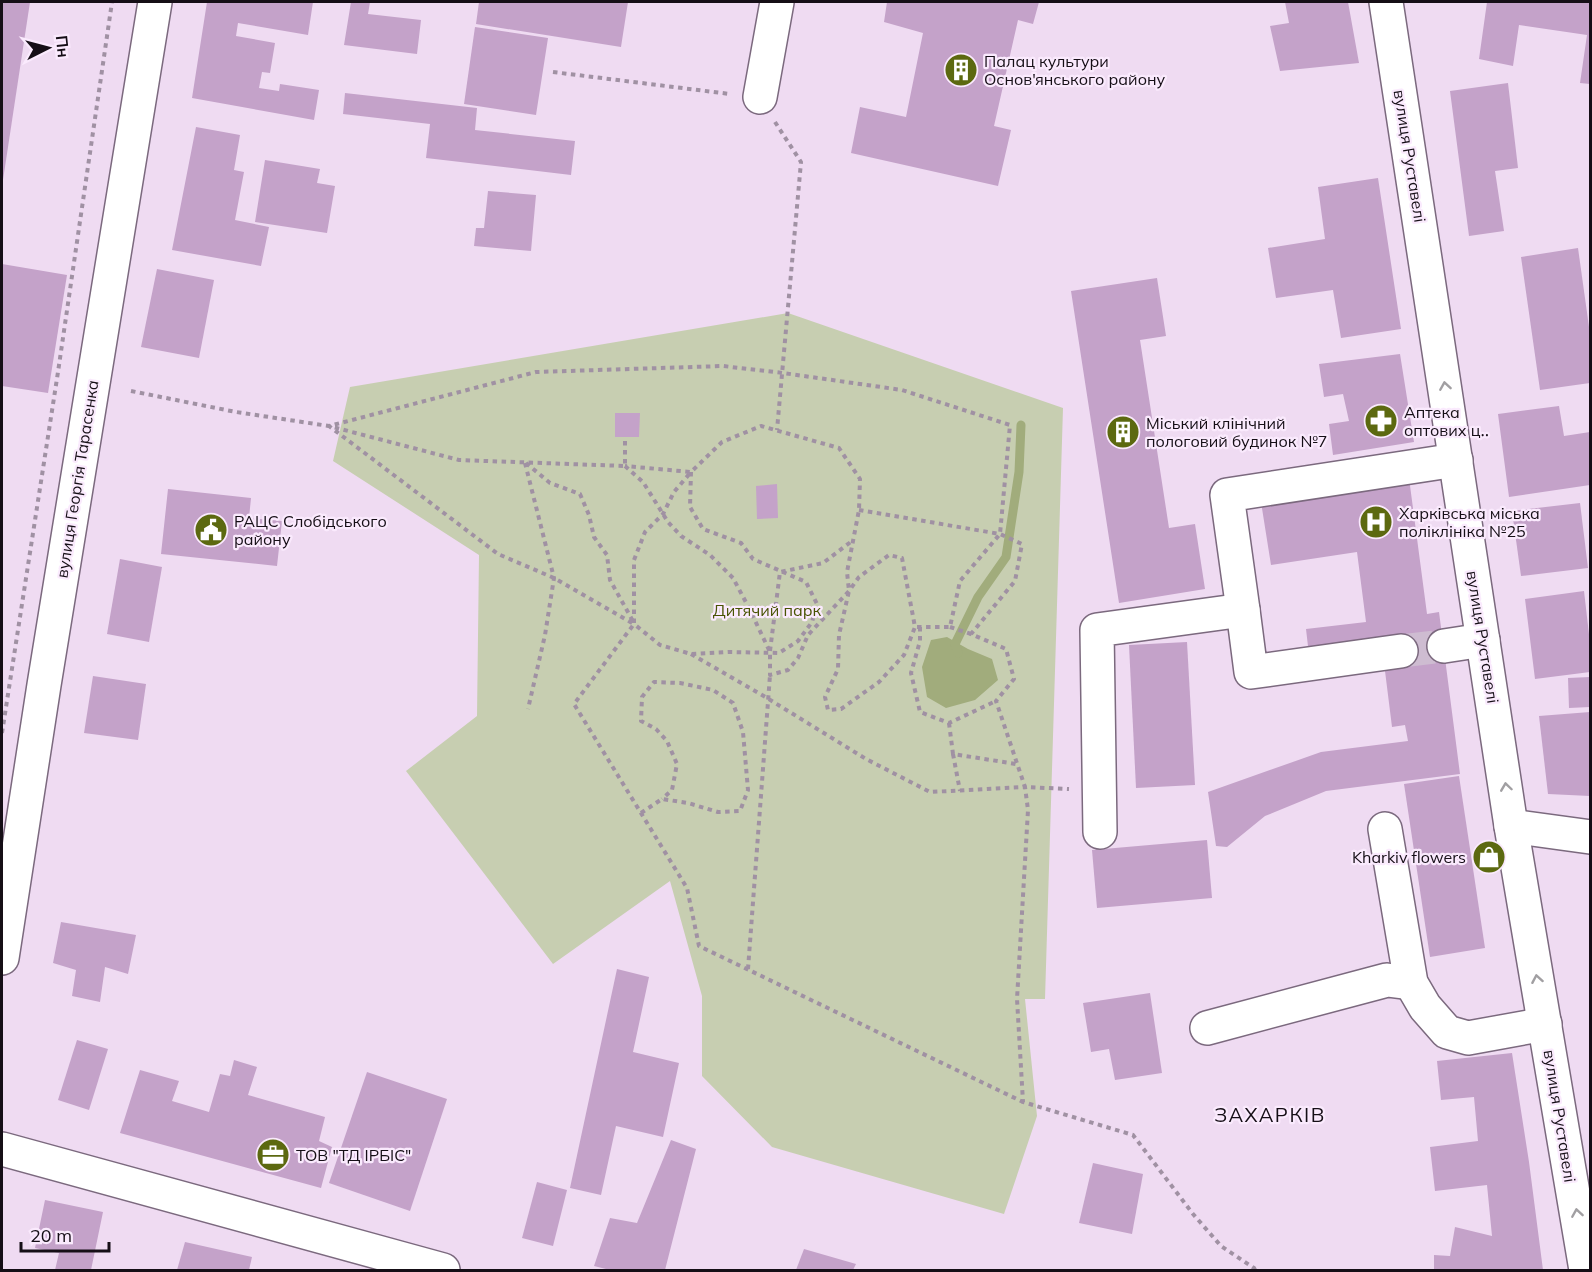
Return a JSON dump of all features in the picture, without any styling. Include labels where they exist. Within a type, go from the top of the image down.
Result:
[{"type":"street","name":"вулиця Георгія Тарасенка","points":[[2,958],[64,556],[155,2]]},
{"type":"street","points":[[760,97],[777,2]]},
{"type":"street","name":"вулиця Руставелі","points":[[1386,2],[1511,826],[1586,1270]]},
{"type":"street","points":[[1401,651],[1251,672],[1227,495],[1456,460]]},
{"type":"street","points":[[1100,832],[1097,630],[1243,610]]},
{"type":"street","points":[[1444,646],[1483,640]]},
{"type":"street","points":[[1511,826],[1590,837]]},
{"type":"street","points":[[1385,830],[1411,983],[1425,1007],[1447,1032],[1468,1038],[1545,1024]]},
{"type":"street","points":[[1207,1028],[1387,980],[1411,983]]},
{"type":"street","points":[[2,1149],[443,1270]]},
{"type":"path","points":[[2,733],[112,2]]},
{"type":"path","points":[[553,72],[760,97],[801,162],[777,430]]},
{"type":"path","points":[[329,426],[536,372],[723,366],[902,390],[1010,425],[1000,534],[960,581],[950,627]]},
{"type":"path","points":[[131,391],[236,412],[329,426],[459,460],[625,466],[691,472]]},
{"type":"path","points":[[329,426],[498,554],[554,578],[634,624],[660,645],[691,654],[866,759],[930,792],[1025,787],[1100,792]]},
{"type":"path","points":[[917,627],[904,656],[879,682],[841,710],[828,710],[825,697],[838,669],[839,634],[849,591],[847,572],[859,510],[860,479],[839,448],[761,426],[722,442],[691,472],[674,492],[663,514],[645,532],[634,560],[634,624],[574,704],[687,888],[699,946],[1023,1102],[1133,1135],[1193,1214],[1221,1246],[1255,1270]]},
{"type":"path","points":[[625,441],[625,466],[643,482],[663,514],[681,536],[710,555],[732,578],[750,608],[770,652]]},
{"type":"path","points":[[525,463],[554,578],[545,635],[528,709]]},
{"type":"path","points":[[525,463],[550,483],[580,494],[590,515],[594,537],[607,555],[610,580],[634,624]]},
{"type":"path","points":[[691,472],[690,507],[703,529],[741,543],[753,559],[806,582],[817,604],[812,622],[798,641],[778,653],[691,654]]},
{"type":"path","points":[[859,510],[1000,534],[1022,544],[1015,580],[971,634]]},
{"type":"path","points":[[780,572],[823,563],[853,540]]},
{"type":"path","points":[[770,675],[788,670],[798,658],[808,635],[859,577],[889,555],[902,558],[920,641],[911,673],[920,712],[949,723],[996,702],[1014,679],[1006,649],[950,627],[917,627]]},
{"type":"path","points":[[748,969],[770,652],[780,572]]},
{"type":"path","points":[[641,813],[672,790],[677,764],[667,741],[656,729],[641,721],[642,697],[654,682],[681,682],[712,690],[733,703],[743,732],[748,790],[740,812],[718,812],[688,802],[662,799]]},
{"type":"path","points":[[996,702],[1025,787],[1028,810],[1017,999],[1023,1102]]},
{"type":"path","points":[[949,723],[960,791]]},
{"type":"path","points":[[953,754],[1017,764]]},
{"type":"green space","name":"Дитячий парк","points":[[788,313],[1063,408],[1045,999],[1025,999],[1037,1116],[1004,1214],[772,1147],[702,1076],[702,996],[670,881],[553,964],[406,771],[477,716],[479,555],[333,461],[350,387]]},
{"type":"shaded area","points":[[947,637],[992,659],[998,680],[975,700],[946,708],[927,697],[922,667],[931,640]]},
{"type":"building","points":[[2,2],[30,2],[3,180],[2,180]]},
{"type":"building","points":[[207,2],[313,2],[308,35],[238,23],[236,36],[275,43],[270,73],[262,72],[259,88],[279,91],[280,84],[319,90],[314,120],[192,98]]},
{"type":"building","points":[[351,2],[370,2],[368,14],[421,20],[417,54],[344,45]]},
{"type":"building","points":[[479,2],[628,2],[621,47],[476,24]]},
{"type":"building","name":"Палац культури Основ'янського району","points":[[887,2],[1039,2],[1033,24],[1018,20],[994,126],[1011,130],[998,186],[851,153],[860,107],[906,117],[923,33],[884,22]]},
{"type":"building","points":[[1285,2],[1348,2],[1359,63],[1280,71],[1270,26],[1289,23]]},
{"type":"building","points":[[1487,2],[1590,2],[1590,84],[1580,83],[1587,35],[1519,25],[1513,66],[1479,59]]},
{"type":"building","points":[[475,27],[548,38],[536,115],[464,104]]},
{"type":"building","points":[[1508,83],[1518,168],[1495,171],[1504,231],[1469,236],[1450,91]]},
{"type":"building","points":[[345,93],[477,108],[475,130],[575,141],[571,175],[426,158],[430,124],[343,114]]},
{"type":"building","points":[[196,127],[240,135],[234,170],[244,172],[235,220],[269,227],[261,266],[172,250]]},
{"type":"building","points":[[265,160],[320,169],[317,183],[335,186],[327,233],[255,222]]},
{"type":"building","points":[[1378,178],[1401,329],[1341,338],[1333,290],[1276,298],[1268,248],[1325,239],[1318,187]]},
{"type":"building","points":[[488,191],[536,195],[531,251],[474,246],[476,228],[484,228]]},
{"type":"building","points":[[1578,248],[1590,334],[1590,383],[1540,390],[1521,257]]},
{"type":"building","points":[[2,264],[67,275],[48,393],[2,386]]},
{"type":"building","points":[[157,269],[214,280],[199,358],[141,347]]},
{"type":"building","name":"Міський клінічний пологовий будинок №7","points":[[1157,278],[1166,336],[1140,340],[1169,528],[1195,524],[1205,589],[1119,603],[1071,291]]},
{"type":"building","points":[[1400,354],[1414,442],[1333,455],[1329,424],[1349,421],[1343,394],[1324,397],[1319,364]]},
{"type":"building","points":[[1559,406],[1564,436],[1590,432],[1590,485],[1509,497],[1498,414]]},
{"type":"building","points":[[615,413],[640,413],[639,437],[615,437]]},
{"type":"building","points":[[1409,478],[1427,614],[1439,612],[1460,774],[1326,791],[1265,816],[1227,847],[1216,846],[1208,792],[1321,752],[1408,741],[1405,725],[1392,727],[1384,663],[1309,655],[1306,629],[1366,622],[1357,552],[1271,565],[1261,502]]},
{"type":"building","points":[[777,484],[778,518],[757,519],[756,486]]},
{"type":"building","points":[[168,489],[251,498],[249,518],[282,521],[277,566],[161,554]]},
{"type":"building","points":[[1580,503],[1588,568],[1521,576],[1512,511]]},
{"type":"building","points":[[120,559],[162,567],[149,642],[107,634]]},
{"type":"building","points":[[1584,591],[1590,643],[1590,672],[1535,679],[1525,599]]},
{"type":"building","points":[[1187,642],[1195,785],[1136,788],[1129,645]]},
{"type":"building","points":[[93,676],[146,684],[138,740],[84,733]]},
{"type":"building","points":[[1590,677],[1590,707],[1569,708],[1568,678]]},
{"type":"building","points":[[1590,712],[1590,796],[1548,794],[1539,716]]},
{"type":"building","points":[[1459,776],[1485,948],[1430,957],[1404,784]]},
{"type":"building","points":[[1207,840],[1212,898],[1097,908],[1092,850]]},
{"type":"building","points":[[61,922],[136,935],[128,974],[105,967],[100,1002],[72,996],[76,970],[53,963]]},
{"type":"building","points":[[617,969],[649,977],[633,1052],[679,1063],[663,1137],[616,1126],[601,1195],[570,1188]]},
{"type":"building","points":[[1150,993],[1162,1073],[1115,1080],[1109,1049],[1091,1052],[1083,1003]]},
{"type":"building","points":[[77,1040],[108,1049],[89,1110],[58,1100]]},
{"type":"building","points":[[1512,1053],[1543,1270],[1434,1270],[1434,1255],[1450,1256],[1455,1227],[1492,1236],[1487,1185],[1435,1191],[1430,1147],[1478,1141],[1474,1097],[1441,1100],[1437,1061]]},
{"type":"building","points":[[234,1060],[257,1067],[248,1095],[325,1117],[319,1141],[332,1147],[321,1188],[120,1133],[140,1070],[179,1081],[172,1101],[209,1112],[220,1074],[230,1076]]},
{"type":"building","points":[[367,1072],[447,1099],[410,1211],[329,1183]]},
{"type":"building","points":[[671,1140],[696,1149],[665,1270],[610,1270],[594,1266],[610,1218],[637,1223]]},
{"type":"building","points":[[1093,1163],[1143,1174],[1132,1234],[1079,1223]]},
{"type":"building","points":[[537,1182],[567,1190],[553,1246],[522,1238]]},
{"type":"building","points":[[45,1200],[103,1212],[91,1270],[55,1270],[59,1253],[35,1248]]},
{"type":"building","points":[[185,1242],[252,1257],[249,1270],[177,1270]]},
{"type":"building","points":[[804,1249],[856,1264],[853,1270],[796,1270]]},
{"type":"waterway","points":[[958,653],[955,644],[978,597],[1006,557],[1019,472],[1021,425]]},
{"type":"tunnel","points":[[1401,651],[1444,646]]},
{"type":"place","name":"Палац культури Основ'янського району","points":[[961,70]]},
{"type":"place","name":"Аптека оптових ц‥","points":[[1381,421]]},
{"type":"place","name":"Міський клінічний пологовий будинок №7","points":[[1123,432]]},
{"type":"place","name":"Харківська міська поліклініка №25","points":[[1376,522]]},
{"type":"place","name":"РАЦС Слобідського району","points":[[211,530]]},
{"type":"place","name":"Kharkiv flowers","points":[[1489,857]]},
{"type":"place","name":"ТОВ \"ТД ІРБІС\"","points":[[273,1155]]},
{"type":"district","name":"ЗАХАРКІВ","points":[[1270,1114]]}]
